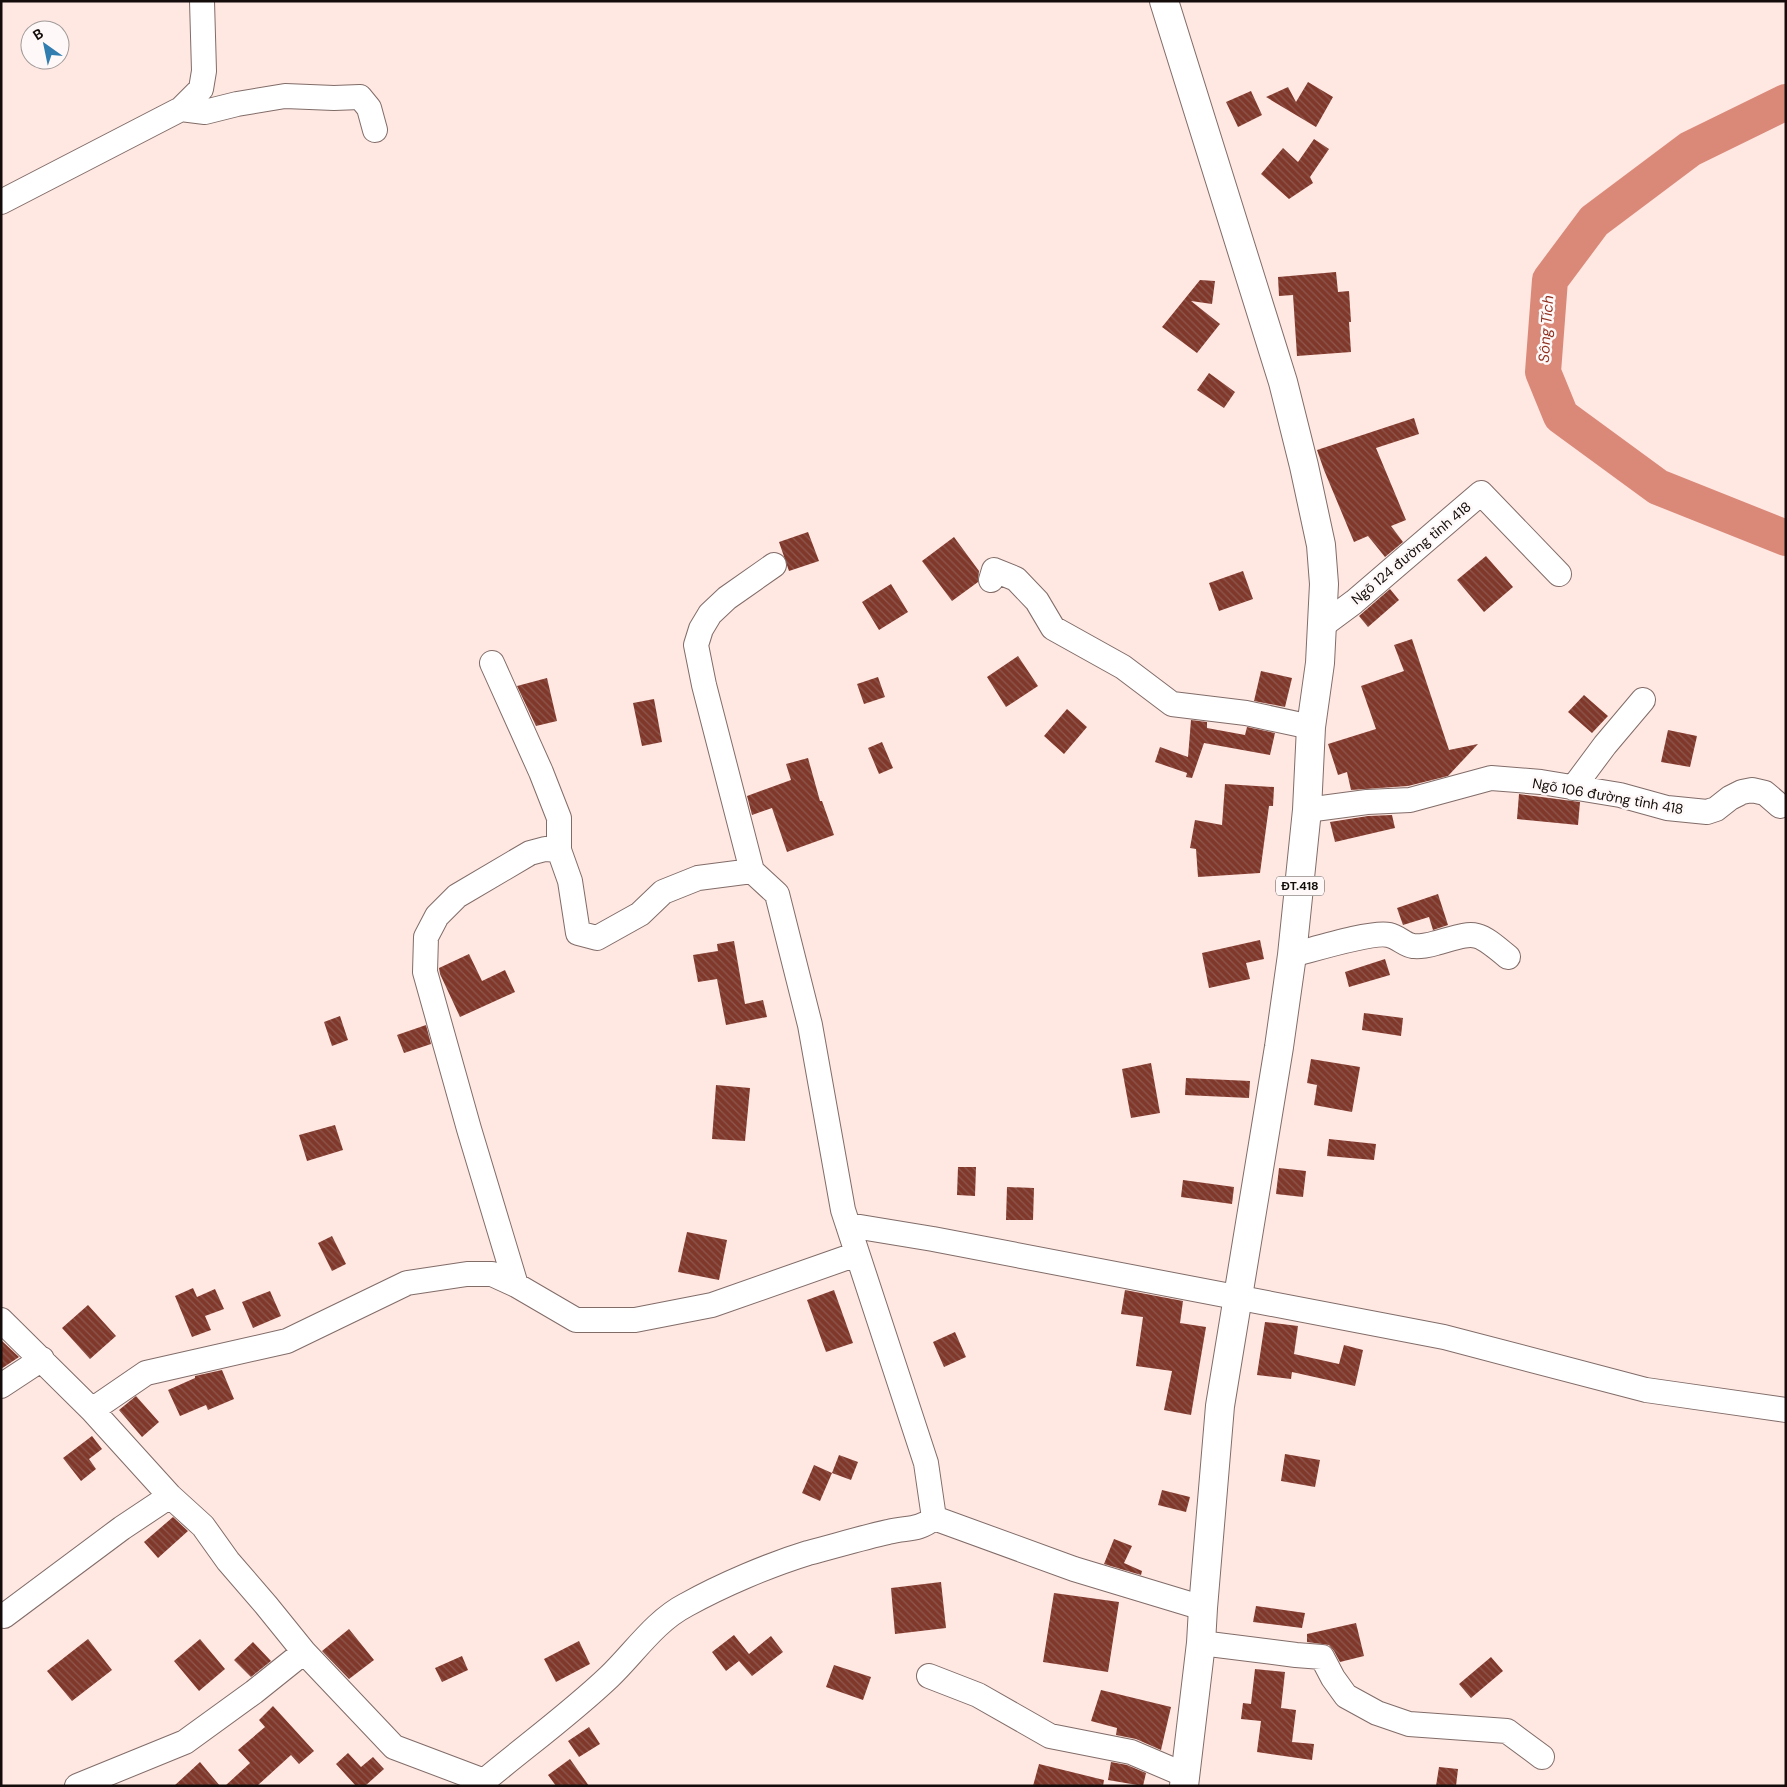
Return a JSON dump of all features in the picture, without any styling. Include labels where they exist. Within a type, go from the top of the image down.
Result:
[{"type":"main road","name":"ĐT.418","points":[[1164,1],[1283,382],[1321,545],[1324,584],[1320,663],[1311,727],[1307,810],[1292,955],[1279,1047],[1220,1406],[1201,1642],[1185,1780]]},
{"type":"street","points":[[1,202],[181,109],[201,89],[204,71],[202,1]]},
{"type":"street","points":[[181,109],[205,112],[236,104],[285,96],[360,97],[369,108],[375,130]]},
{"type":"street","name":"Ngõ 124 đường tỉnh 418","points":[[1323,625],[1354,602],[1481,493],[1559,574]]},
{"type":"street","points":[[774,565],[727,598],[710,614],[701,629],[696,645],[704,685],[752,872],[777,894],[810,1025],[843,1210],[926,1463],[934,1518]]},
{"type":"street","points":[[991,580],[994,570],[1016,579],[1036,601],[1053,628],[1123,667],[1172,704],[1246,713],[1311,727]]},
{"type":"street","points":[[492,663],[541,772],[559,818],[558,850],[570,880],[578,933],[597,938],[640,914],[663,892],[698,878],[752,872]]},
{"type":"street","points":[[1573,788],[1605,745],[1643,700]]},
{"type":"street","name":"Ngõ 106 đường tỉnh 418","points":[[1307,810],[1367,802],[1410,800],[1491,778],[1541,782],[1620,795],[1667,808],[1707,812],[1716,809],[1730,798],[1742,792],[1752,790],[1765,793],[1780,806]]},
{"type":"street","points":[[516,1284],[469,1130],[425,972],[426,937],[437,916],[457,896],[530,853],[544,849],[558,850]]},
{"type":"street","points":[[1292,955],[1373,935],[1389,935],[1413,946],[1432,944],[1475,934],[1489,941],[1508,957]]},
{"type":"street","points":[[848,1224],[1444,1337],[1646,1390],[1786,1410]]},
{"type":"street","points":[[92,1410],[146,1374],[287,1341],[407,1283],[467,1274],[492,1274],[516,1284],[576,1320],[635,1320],[712,1305],[857,1254]]},
{"type":"street","points":[[1,1320],[92,1410],[170,1496],[203,1526],[228,1561],[304,1652],[394,1747],[485,1783],[530,1743],[569,1714],[611,1676],[649,1633],[684,1606],[740,1579],[806,1554],[891,1531],[924,1526],[934,1518]]},
{"type":"street","points":[[1,1386],[42,1359]]},
{"type":"street","points":[[4,1616],[122,1528],[170,1496]]},
{"type":"street","points":[[934,1518],[1074,1569],[1203,1608]]},
{"type":"street","points":[[1201,1642],[1322,1657],[1333,1678],[1346,1696],[1377,1713],[1409,1724],[1507,1731],[1542,1757]]},
{"type":"street","points":[[77,1786],[185,1742],[254,1692],[304,1652]]},
{"type":"street","points":[[928,1676],[978,1695],[1050,1736],[1131,1752],[1185,1780]]},
{"type":"building","points":[[1308,82],[1333,97],[1316,127],[1266,97],[1288,87],[1296,102]]},
{"type":"building","points":[[1251,91],[1262,115],[1238,127],[1226,102]]},
{"type":"building","points":[[1314,139],[1329,149],[1310,177],[1313,183],[1289,199],[1261,174],[1283,148],[1298,162]]},
{"type":"building","points":[[1336,272],[1338,292],[1349,291],[1351,352],[1297,356],[1293,295],[1279,296],[1278,277]]},
{"type":"building","points":[[1200,280],[1215,281],[1212,304],[1191,301],[1220,324],[1197,353],[1162,327]]},
{"type":"building","points":[[1209,373],[1235,392],[1224,408],[1197,390]]},
{"type":"building","points":[[1414,418],[1419,434],[1376,448],[1406,520],[1391,526],[1403,542],[1385,557],[1368,536],[1354,542],[1317,450]]},
{"type":"building","points":[[808,532],[819,561],[789,571],[779,542]]},
{"type":"building","points":[[954,537],[979,571],[978,582],[952,601],[922,561]]},
{"type":"building","points":[[1486,556],[1513,587],[1484,612],[1457,580]]},
{"type":"building","points":[[1243,571],[1253,599],[1219,611],[1209,583]]},
{"type":"building","points":[[891,584],[908,612],[879,630],[862,602]]},
{"type":"building","points":[[1390,589],[1399,600],[1368,627],[1359,616]]},
{"type":"building","points":[[1412,639],[1449,750],[1478,744],[1448,776],[1408,786],[1351,790],[1347,772],[1338,775],[1328,744],[1376,729],[1361,686],[1404,671],[1394,645]]},
{"type":"building","points":[[1018,656],[1038,686],[1006,707],[987,677]]},
{"type":"building","points":[[1261,671],[1292,678],[1285,707],[1254,701]]},
{"type":"building","points":[[878,677],[885,697],[864,704],[857,684]]},
{"type":"building","points":[[547,678],[557,721],[536,726],[517,686]]},
{"type":"building","points":[[1584,695],[1608,716],[1592,733],[1568,712]]},
{"type":"building","points":[[654,699],[662,742],[642,746],[633,703]]},
{"type":"building","points":[[1067,709],[1087,727],[1064,754],[1044,736]]},
{"type":"building","points":[[1191,720],[1207,722],[1207,728],[1245,735],[1247,727],[1275,733],[1270,755],[1204,743],[1192,778],[1186,777],[1187,773],[1155,762],[1160,747],[1188,757]]},
{"type":"building","points":[[1668,730],[1697,736],[1690,767],[1661,762]]},
{"type":"building","points":[[882,742],[893,768],[879,774],[868,748]]},
{"type":"building","points":[[808,758],[820,801],[822,801],[834,835],[787,852],[772,808],[752,815],[747,796],[791,780],[786,764]]},
{"type":"building","points":[[1225,784],[1274,787],[1273,806],[1269,806],[1260,873],[1198,877],[1196,849],[1190,848],[1195,820],[1222,825]]},
{"type":"building","points":[[1519,794],[1580,802],[1578,825],[1517,819]]},
{"type":"building","points":[[1392,815],[1395,828],[1335,842],[1330,822],[1368,816]]},
{"type":"building","points":[[1438,894],[1448,925],[1433,930],[1429,917],[1403,925],[1397,908]]},
{"type":"building","points":[[1260,940],[1264,959],[1246,963],[1250,979],[1209,988],[1202,953]]},
{"type":"building","points":[[734,941],[745,1004],[763,1000],[767,1017],[726,1025],[717,979],[698,982],[693,955],[718,951],[717,944]]},
{"type":"building","points":[[469,954],[482,981],[505,970],[515,992],[460,1017],[439,968]]},
{"type":"building","points":[[1385,959],[1390,975],[1349,987],[1345,972]]},
{"type":"building","points":[[1364,1013],[1403,1018],[1401,1036],[1362,1030]]},
{"type":"building","points":[[340,1016],[348,1040],[332,1046],[324,1022]]},
{"type":"building","points":[[426,1025],[431,1044],[404,1053],[397,1035]]},
{"type":"building","points":[[1311,1059],[1360,1067],[1352,1112],[1314,1105],[1317,1085],[1307,1083]]},
{"type":"building","points":[[1151,1063],[1160,1113],[1131,1118],[1122,1069]]},
{"type":"building","points":[[1186,1078],[1250,1081],[1249,1098],[1185,1095]]},
{"type":"building","points":[[716,1085],[750,1088],[745,1141],[712,1139]]},
{"type":"building","points":[[335,1125],[343,1150],[307,1161],[299,1135]]},
{"type":"building","points":[[1329,1139],[1376,1144],[1374,1160],[1327,1156]]},
{"type":"building","points":[[958,1167],[976,1167],[975,1196],[957,1195]]},
{"type":"building","points":[[1279,1168],[1306,1171],[1303,1197],[1276,1194]]},
{"type":"building","points":[[1183,1180],[1234,1187],[1232,1204],[1181,1197]]},
{"type":"building","points":[[1007,1187],[1034,1188],[1033,1220],[1006,1220]]},
{"type":"building","points":[[687,1232],[727,1240],[719,1280],[678,1272]]},
{"type":"building","points":[[332,1236],[346,1264],[332,1271],[318,1243]]},
{"type":"building","points":[[193,1288],[197,1297],[215,1289],[224,1309],[205,1316],[211,1330],[192,1337],[175,1296]]},
{"type":"building","points":[[834,1290],[853,1343],[826,1352],[807,1300]]},
{"type":"building","points":[[1125,1290],[1183,1301],[1180,1323],[1206,1327],[1191,1415],[1164,1410],[1172,1371],[1136,1366],[1143,1317],[1121,1314]]},
{"type":"building","points":[[270,1291],[281,1316],[253,1328],[242,1302]]},
{"type":"building","points":[[88,1305],[116,1336],[90,1359],[62,1328]]},
{"type":"building","points":[[1265,1322],[1298,1326],[1294,1354],[1339,1364],[1344,1345],[1363,1350],[1355,1386],[1292,1372],[1291,1379],[1257,1375]]},
{"type":"building","points":[[955,1332],[966,1357],[944,1367],[933,1342]]},
{"type":"building","points":[[1,1340],[19,1357],[1,1369]]},
{"type":"building","points":[[222,1370],[234,1399],[208,1410],[206,1405],[180,1416],[168,1390],[195,1378],[195,1376]]},
{"type":"building","points":[[136,1396],[159,1422],[142,1437],[119,1410]]},
{"type":"building","points":[[92,1436],[102,1449],[89,1459],[96,1469],[81,1481],[63,1458]]},
{"type":"building","points":[[1285,1454],[1320,1460],[1315,1487],[1281,1481]]},
{"type":"building","points":[[839,1455],[858,1462],[851,1480],[832,1473]]},
{"type":"building","points":[[814,1465],[832,1473],[820,1501],[802,1493]]},
{"type":"building","points":[[1162,1490],[1190,1497],[1186,1512],[1158,1505]]},
{"type":"building","points":[[173,1517],[188,1531],[158,1558],[144,1542]]},
{"type":"building","points":[[1114,1539],[1132,1546],[1124,1563],[1142,1571],[1141,1575],[1104,1564]]},
{"type":"building","points":[[941,1582],[946,1628],[895,1634],[891,1588]]},
{"type":"building","points":[[1054,1593],[1119,1602],[1108,1672],[1043,1662]]},
{"type":"building","points":[[1256,1606],[1305,1613],[1302,1628],[1253,1622]]},
{"type":"building","points":[[1356,1623],[1364,1656],[1340,1662],[1329,1645],[1307,1642],[1307,1634]]},
{"type":"building","points":[[349,1629],[374,1660],[349,1679],[322,1651]]},
{"type":"building","points":[[734,1635],[749,1654],[771,1636],[783,1652],[752,1676],[739,1661],[726,1671],[712,1652]]},
{"type":"building","points":[[88,1639],[112,1670],[72,1701],[47,1671]]},
{"type":"building","points":[[200,1639],[225,1669],[199,1691],[174,1661]]},
{"type":"building","points":[[579,1641],[590,1664],[556,1682],[544,1659]]},
{"type":"building","points":[[253,1642],[271,1661],[251,1677],[234,1660]]},
{"type":"building","points":[[462,1656],[468,1670],[442,1682],[435,1668]]},
{"type":"building","points":[[1491,1657],[1503,1671],[1471,1698],[1459,1684]]},
{"type":"building","points":[[834,1665],[871,1677],[863,1700],[826,1687]]},
{"type":"building","points":[[1255,1669],[1285,1672],[1281,1708],[1296,1710],[1292,1742],[1314,1744],[1312,1760],[1257,1752],[1261,1721],[1241,1719],[1243,1703],[1251,1704]]},
{"type":"building","points":[[1101,1690],[1171,1707],[1161,1750],[1136,1739],[1116,1735],[1117,1728],[1091,1721]]},
{"type":"building","points":[[273,1706],[314,1751],[299,1764],[291,1755],[257,1786],[225,1786],[250,1763],[238,1750],[265,1727],[259,1720]]},
{"type":"building","points":[[589,1727],[600,1744],[579,1757],[568,1741]]},
{"type":"building","points":[[348,1753],[361,1767],[373,1757],[384,1769],[365,1786],[356,1786],[336,1764]]},
{"type":"building","points":[[570,1759],[589,1786],[556,1786],[548,1775]]},
{"type":"building","points":[[200,1762],[220,1786],[174,1786]]},
{"type":"building","points":[[1111,1762],[1127,1765],[1146,1773],[1143,1786],[1108,1780]]},
{"type":"building","points":[[1039,1764],[1104,1780],[1103,1786],[1033,1786]]},
{"type":"building","points":[[1439,1767],[1458,1769],[1456,1786],[1436,1786]]},
{"type":"waterway","name":"Sông Tích","points":[[1786,102],[1690,149],[1594,221],[1550,280],[1543,372],[1561,416],[1658,487],[1786,538]]}]
